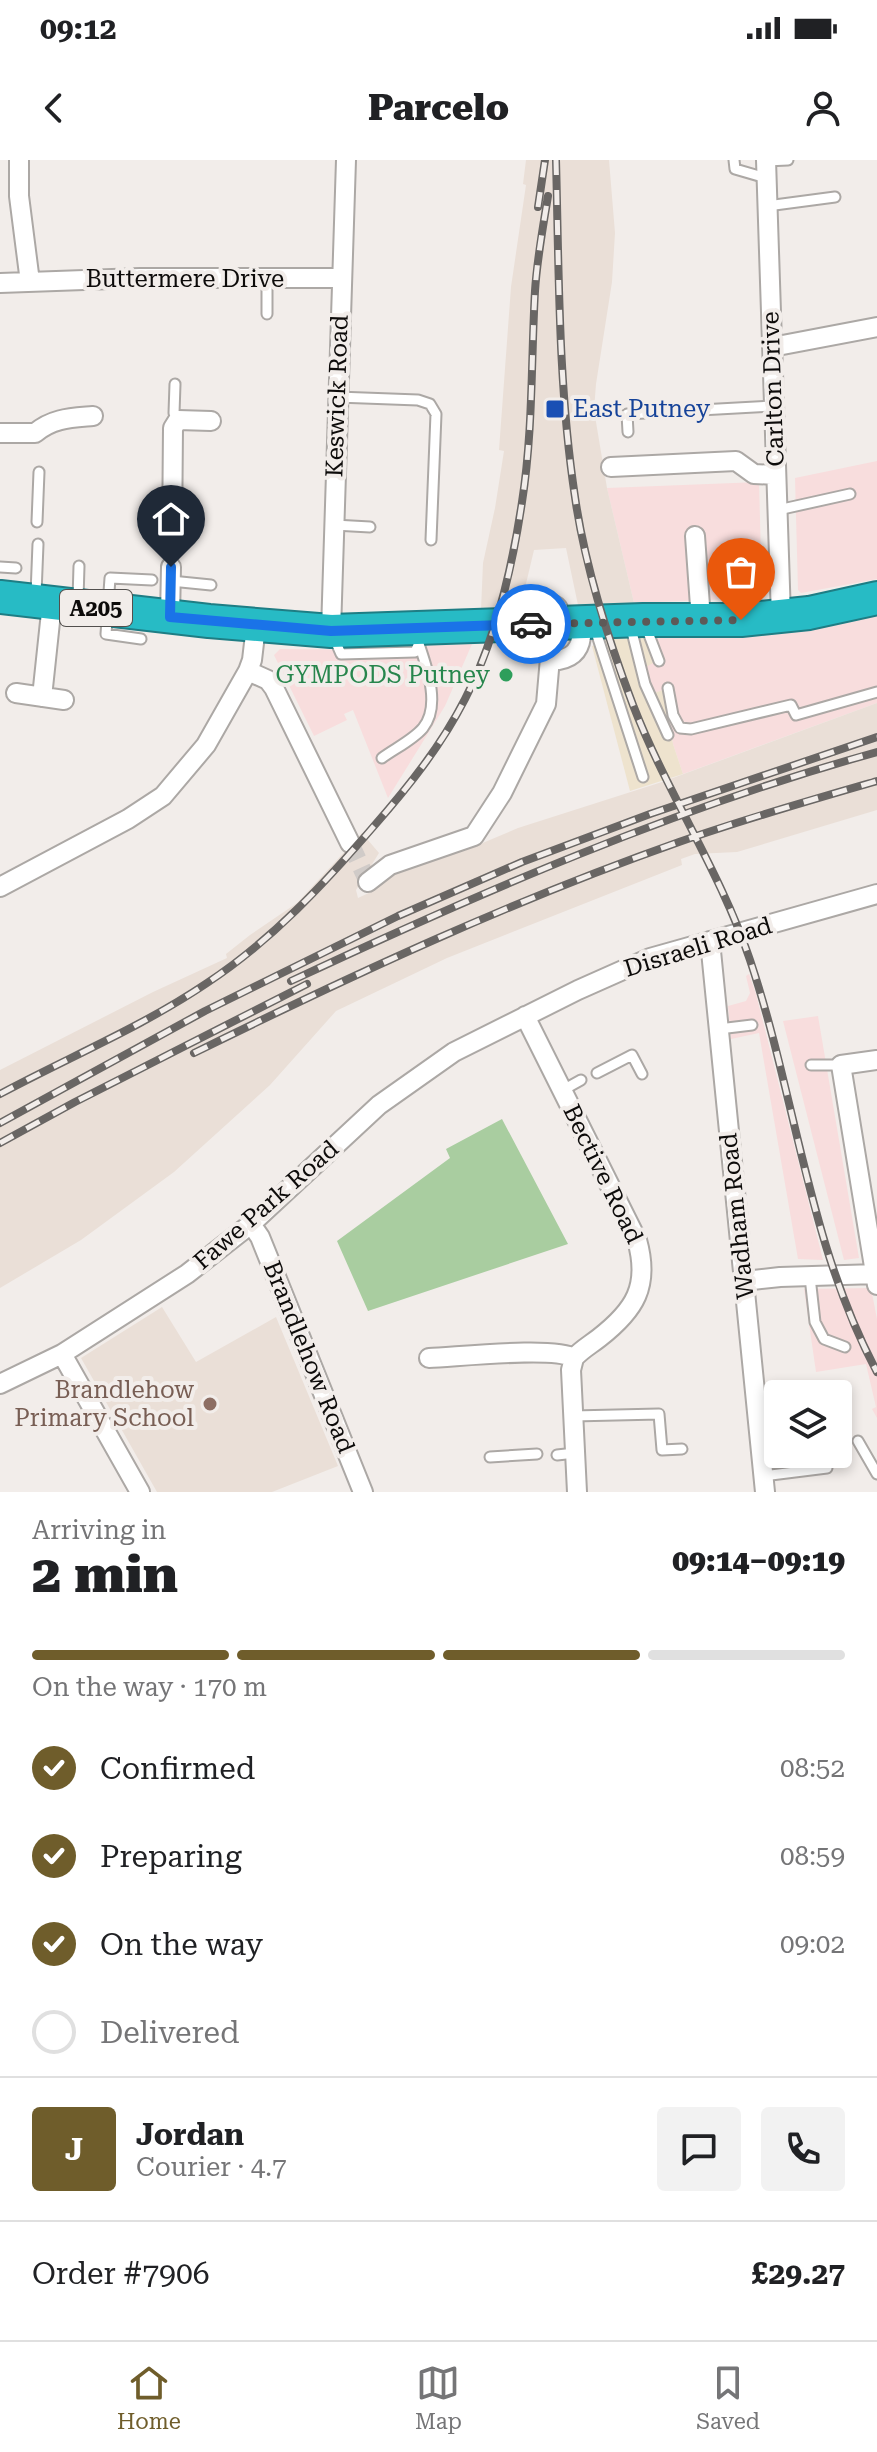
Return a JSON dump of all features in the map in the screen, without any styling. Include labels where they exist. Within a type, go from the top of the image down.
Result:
[{"type":"highway","name":"A205","points":[[0,597],[256,626],[418,636],[569,622],[781,617],[877,598]]},
{"type":"street","points":[[19,160],[19,196],[30,282]]},
{"type":"street","name":"Keswick Road","points":[[331,631],[346,160]]},
{"type":"street","name":"Carlton Drive","points":[[766,166],[781,617]]},
{"type":"street","name":"Buttermere Drive","points":[[0,283],[140,278],[341,278]]},
{"type":"street","points":[[772,347],[877,327]]},
{"type":"street","points":[[0,433],[35,433],[59,419],[93,416]]},
{"type":"street","points":[[172,540],[173,428],[178,420],[211,421]]},
{"type":"street","points":[[611,467],[736,461],[754,474],[776,475]]},
{"type":"street","points":[[695,536],[701,620]]},
{"type":"street","points":[[165,576],[170,617]]},
{"type":"street","points":[[42,697],[69,605]]},
{"type":"street","points":[[569,622],[580,646],[573,655],[559,660],[550,658],[539,646],[569,622]]},
{"type":"street","points":[[0,887],[128,819],[163,796],[206,745],[248,671],[256,626]]},
{"type":"street","points":[[368,882],[390,865],[474,836],[502,793],[546,704],[550,658]]},
{"type":"street","points":[[248,671],[268,680],[274,688],[350,843]]},
{"type":"street","points":[[16,693],[64,700]]},
{"type":"street","name":"Disraeli Road","points":[[525,1016],[650,958],[877,894]]},
{"type":"street","name":"Wadham Road","points":[[710,941],[764,1484]]},
{"type":"street","name":"Bective Road","points":[[525,1016],[631,1224],[644,1270],[636,1298],[622,1319],[574,1358]]},
{"type":"street","name":"Fawe Park Road","points":[[0,1384],[62,1354],[187,1274],[251,1224],[368,1115],[416,1076],[454,1052],[525,1016]]},
{"type":"street","points":[[744,1281],[780,1277],[876,1277],[841,1065],[877,1060]]},
{"type":"street","name":"Brandlehow Road","points":[[251,1224],[260,1237],[363,1492]]},
{"type":"street","points":[[429,1358],[543,1353],[567,1354],[574,1358],[571,1370],[573,1416],[566,1454],[577,1492]]},
{"type":"street","points":[[62,1354],[136,1491]]},
{"type":"lane","points":[[734,160],[735,169],[788,160]]},
{"type":"lane","points":[[767,206],[835,197]]},
{"type":"lane","points":[[267,278],[267,314]]},
{"type":"lane","points":[[175,384],[174,413],[178,420]]},
{"type":"lane","points":[[337,397],[418,400],[430,404],[436,414],[431,540]]},
{"type":"lane","points":[[628,432],[627,414],[773,406]]},
{"type":"lane","points":[[37,522],[39,472]]},
{"type":"lane","points":[[778,510],[850,494]]},
{"type":"lane","points":[[334,525],[370,527]]},
{"type":"lane","points":[[38,544],[69,605],[106,634],[141,639]]},
{"type":"lane","points":[[69,605],[79,566]]},
{"type":"lane","points":[[0,567],[16,568]]},
{"type":"lane","points":[[69,605],[110,578],[165,576],[211,585]]},
{"type":"lane","points":[[636,620],[659,661]]},
{"type":"lane","points":[[636,620],[645,684],[668,735]]},
{"type":"lane","points":[[569,622],[643,777]]},
{"type":"lane","points":[[382,758],[423,728],[433,706],[418,636]]},
{"type":"lane","points":[[668,688],[673,715],[680,728],[691,729],[791,705],[796,715],[877,692]]},
{"type":"lane","points":[[719,1029],[752,1025]]},
{"type":"lane","points":[[597,1073],[632,1055],[642,1074]]},
{"type":"lane","points":[[811,1065],[841,1065]]},
{"type":"lane","points":[[563,1090],[581,1080]]},
{"type":"lane","points":[[810,1277],[815,1322],[824,1339],[845,1347]]},
{"type":"lane","points":[[573,1416],[659,1414],[662,1450],[682,1449]]},
{"type":"lane","points":[[858,1441],[877,1474]]},
{"type":"lane","points":[[490,1457],[537,1454]]},
{"type":"lane","points":[[764,1484],[827,1468]]},
{"type":"shaded area","points":[[526,160],[609,160],[615,233],[612,282],[594,410],[607,488],[634,603],[578,605],[566,548],[534,550],[520,609],[481,610],[483,563],[504,451],[499,450],[511,287],[526,185],[523,184]]},
{"type":"shaded area","points":[[877,461],[877,579],[801,593],[798,590],[795,478]]},
{"type":"shaded area","points":[[759,482],[762,594],[757,598],[634,603],[607,488]]},
{"type":"shaded area","points":[[877,614],[877,703],[683,774],[673,744],[663,690],[655,693],[645,666],[653,662],[644,637],[777,630]]},
{"type":"shaded area","points":[[644,637],[653,663],[646,667],[654,693],[663,690],[673,744],[683,774],[630,791],[592,646],[605,643],[604,638]]},
{"type":"shaded area","points":[[472,644],[445,706],[388,798],[353,710],[344,714],[347,720],[314,736],[274,655],[280,649],[388,650]]},
{"type":"shaded area","points":[[877,703],[877,810],[737,852],[695,854],[681,859],[682,865],[447,958],[336,1011],[270,1085],[174,1172],[81,1240],[0,1288],[0,1070],[227,958],[226,954],[250,935],[297,903],[362,833],[379,853],[356,890],[358,898],[373,891],[383,876],[662,782]]},
{"type":"shaded area","points":[[749,974],[823,1260],[798,1259],[759,1033],[731,1039],[728,1006],[746,1001],[750,993],[746,976]]},
{"type":"shaded area","points":[[818,1016],[859,1258],[844,1260],[783,1021]]},
{"type":"shaded area","points":[[871,1288],[877,1319],[877,1418],[872,1409],[876,1407],[866,1364],[816,1372],[804,1289]]},
{"type":"shaded area","name":"Brandlehow Primary School","points":[[162,1307],[196,1362],[276,1317],[338,1466],[272,1492],[157,1492],[81,1358]]},
{"type":"green space","points":[[502,1119],[568,1244],[368,1311],[337,1241],[450,1158],[446,1149]]},
{"type":"tunnel","points":[[350,843],[368,882]]},
{"type":"railway","points":[[538,207],[545,160]]},
{"type":"railway","points":[[556,160],[565,413],[579,523],[591,576],[633,705],[724,895],[750,960],[819,1221],[854,1323],[877,1372]]},
{"type":"railway","points":[[0,1094],[157,1014],[231,966],[296,910],[355,848],[412,781],[446,733],[486,652],[513,553],[526,476],[536,279],[548,196]]},
{"type":"railway","points":[[0,1123],[205,1011],[398,916],[522,862],[650,814],[877,737]]},
{"type":"railway","points":[[291,981],[580,854],[727,799],[877,752]]},
{"type":"railway","points":[[194,1053],[373,967],[556,888],[703,834],[877,781]]},
{"type":"railway","points":[[0,1143],[307,984]]},
{"type":"way so far","points":[[531,624],[741,620]]},
{"type":"place","name":"East Putney","points":[[555,409]]},
{"type":"place","name":"GYMPODS Putney","points":[[506,675]]},
{"type":"place","name":"Brandlehow Primary School","points":[[210,1404]]},
{"type":"route","points":[[171,567],[170,617],[331,631],[531,624]]}]
